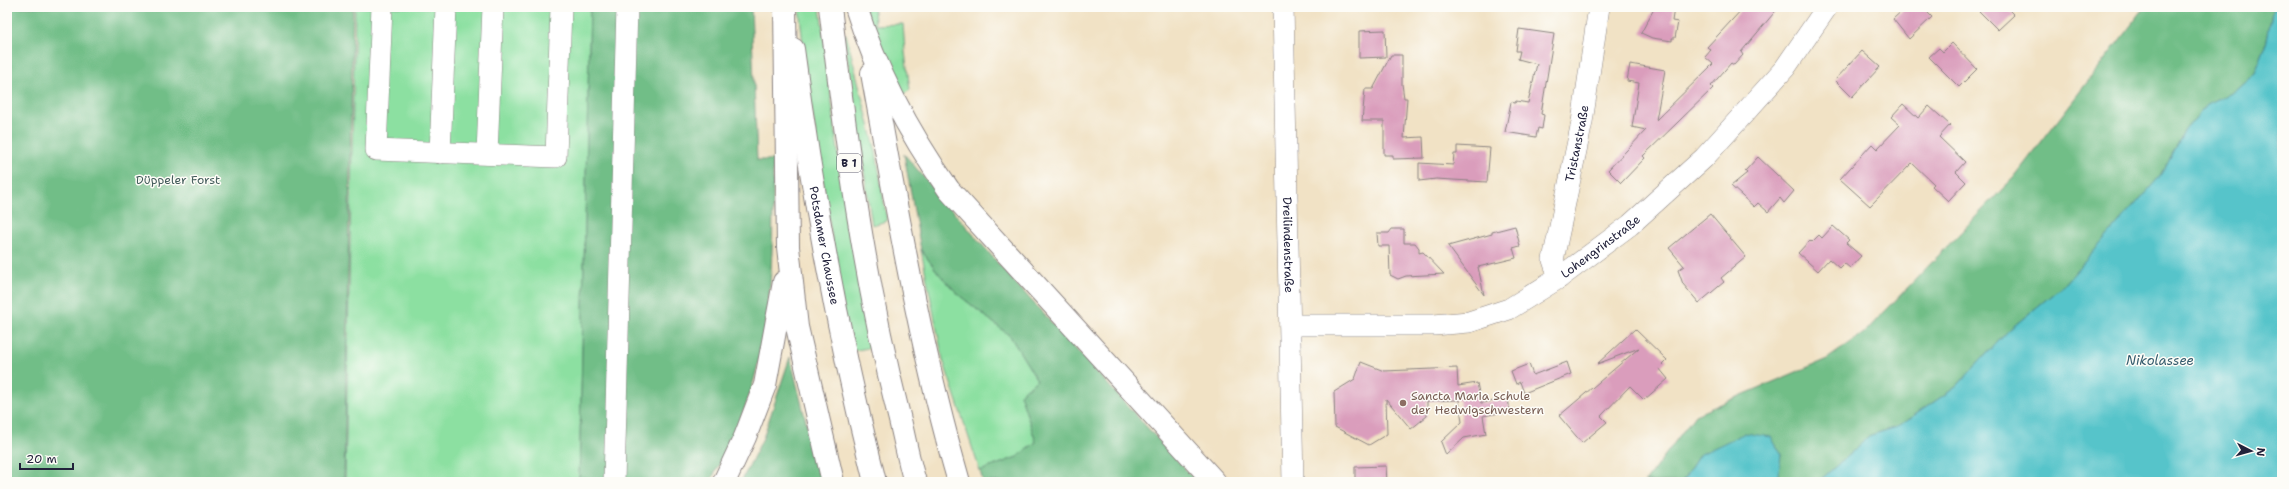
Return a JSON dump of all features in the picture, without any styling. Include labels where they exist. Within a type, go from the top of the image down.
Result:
[{"type":"main road","points":[[786,7],[788,247],[797,328],[833,482]]},
{"type":"main road","name":"Potsdamer Chaussee","points":[[786,7],[806,148],[826,263],[850,383],[875,482]]},
{"type":"main road","name":"B 1","points":[[830,7],[846,142],[875,318],[915,482]]},
{"type":"main road","points":[[856,7],[865,36],[888,91],[919,148],[949,190],[1214,482]]},
{"type":"main road","points":[[865,36],[900,232],[921,332],[943,428],[959,482]]},
{"type":"main road","points":[[724,482],[746,437],[765,385],[779,317],[788,247]]},
{"type":"street","points":[[382,7],[376,150],[556,157],[561,7]]},
{"type":"street","points":[[440,153],[446,7]]},
{"type":"street","points":[[487,154],[493,7]]},
{"type":"street","points":[[614,482],[628,7]]},
{"type":"street","name":"Dreilindenstraße","points":[[1283,7],[1293,482]]},
{"type":"street","name":"Tristanstraße","points":[[1559,278],[1553,260],[1582,122],[1599,7]]},
{"type":"street","name":"Lohengrinstraße","points":[[1290,325],[1434,325],[1469,322],[1509,309],[1559,278],[1630,226],[1704,158],[1785,68],[1827,7]]},
{"type":"green space","name":"Düppeler Forst","points":[[7,7],[353,7],[344,482],[7,482]]},
{"type":"green space","points":[[355,7],[590,7],[579,482],[345,482]]},
{"type":"green space","points":[[590,7],[751,7],[757,160],[773,160],[773,214],[769,296],[761,350],[751,390],[736,430],[710,482],[579,482]]},
{"type":"green space","points":[[799,7],[820,7],[841,176],[873,347],[852,351],[844,316],[805,64]]},
{"type":"green space","points":[[864,7],[874,7],[875,25],[903,24],[910,90],[901,96]]},
{"type":"green space","points":[[2145,7],[2273,7],[2266,45],[2255,73],[2234,92],[2209,103],[2185,130],[2162,174],[2065,284],[2009,330],[1956,387],[1897,427],[1871,435],[1818,482],[1778,482],[1781,454],[1699,455],[1682,482],[1645,482],[1695,415],[1827,359],[1864,333],[2015,176]]},
{"type":"green space","points":[[846,34],[876,152],[887,221],[872,225],[844,35]]},
{"type":"green space","points":[[904,154],[1009,276],[1197,482],[983,482],[980,471],[1017,457],[1036,442],[1020,394],[1037,380],[1010,336],[959,295],[940,275],[921,250]]},
{"type":"green space","points":[[921,250],[940,275],[959,295],[1010,336],[1037,380],[1020,394],[1036,442],[1017,457],[980,471],[943,360]]},
{"type":"green space","points":[[790,357],[821,482],[741,482],[763,438]]},
{"type":"water","name":"Nikolassee","points":[[2273,7],[2282,7],[2282,482],[1818,482],[1871,435],[1897,427],[1956,387],[2009,330],[2065,284],[2162,174],[2185,130],[2209,103],[2234,92],[2255,73],[2266,45]]},
{"type":"water","points":[[1745,433],[1771,437],[1781,454],[1778,482],[1682,482],[1699,455]]},
{"type":"building","points":[[1655,7],[1674,8],[1672,21],[1678,22],[1675,38],[1672,38],[1672,41],[1652,38],[1641,33]]},
{"type":"building","points":[[1744,7],[1779,7],[1741,52],[1743,55],[1734,65],[1731,63],[1711,86],[1713,88],[1643,156],[1645,158],[1621,183],[1608,170],[1646,130],[1632,127],[1639,83],[1627,81],[1630,64],[1665,70],[1656,120],[1713,64],[1705,57],[1711,50],[1707,47]]},
{"type":"building","points":[[1906,7],[1922,7],[1932,17],[1909,39],[1893,19]]},
{"type":"building","points":[[1975,7],[2006,7],[2014,15],[1998,30]]},
{"type":"building","points":[[1519,29],[1554,34],[1541,114],[1544,115],[1542,129],[1538,128],[1536,137],[1505,132],[1511,102],[1515,103],[1516,101],[1528,103],[1537,64],[1518,59],[1520,51],[1516,51]]},
{"type":"building","points":[[1385,30],[1386,57],[1359,58],[1359,31]]},
{"type":"building","points":[[1952,43],[1977,69],[1959,87],[1929,57],[1939,48],[1943,52]]},
{"type":"building","points":[[1862,51],[1880,67],[1852,97],[1835,80]]},
{"type":"building","points":[[1391,55],[1402,55],[1402,84],[1404,98],[1407,98],[1404,138],[1423,137],[1424,158],[1393,159],[1393,155],[1384,155],[1384,121],[1362,121],[1365,89],[1373,89]]},
{"type":"building","points":[[1903,104],[1918,118],[1929,106],[1950,125],[1939,137],[1965,162],[1956,172],[1966,182],[1948,201],[1932,186],[1934,184],[1912,163],[1870,206],[1840,179],[1872,144],[1877,149],[1900,125],[1891,117]]},
{"type":"building","points":[[1457,146],[1490,148],[1487,182],[1436,179],[1419,181],[1419,163],[1453,165],[1454,154],[1457,154]]},
{"type":"building","points":[[1758,157],[1794,191],[1784,203],[1780,198],[1768,212],[1758,203],[1754,207],[1731,186],[1747,173],[1745,171]]},
{"type":"building","points":[[1710,214],[1746,257],[1721,278],[1724,282],[1699,303],[1683,284],[1678,270],[1684,266],[1669,248]]},
{"type":"building","points":[[1515,226],[1520,246],[1513,248],[1516,258],[1478,267],[1484,295],[1448,246]]},
{"type":"building","points":[[1833,226],[1849,240],[1846,243],[1861,256],[1850,268],[1844,263],[1839,268],[1829,259],[1818,271],[1798,253],[1810,240],[1812,242],[1819,235],[1822,238]]},
{"type":"building","points":[[1392,229],[1404,229],[1404,243],[1415,243],[1419,248],[1419,253],[1423,252],[1444,274],[1406,276],[1398,279],[1390,275],[1389,246],[1378,246],[1377,233],[1389,233]]},
{"type":"building","points":[[1635,329],[1667,360],[1659,368],[1668,379],[1644,400],[1630,386],[1601,416],[1607,422],[1582,443],[1559,416],[1639,348],[1597,364]]},
{"type":"building","points":[[1361,362],[1384,371],[1457,368],[1458,386],[1477,383],[1481,403],[1508,399],[1510,411],[1483,416],[1486,434],[1464,438],[1446,455],[1441,442],[1462,422],[1459,400],[1427,401],[1427,416],[1411,429],[1386,399],[1387,434],[1369,445],[1335,427],[1334,392],[1355,379]]},
{"type":"building","points":[[1567,362],[1571,374],[1524,393],[1520,382],[1516,384],[1511,371],[1529,364],[1533,375]]},
{"type":"building","points":[[1386,466],[1387,482],[1355,482],[1355,467]]},
{"type":"place","name":"Sancta Maria Schule der Hedwigschwestern","points":[[1403,403]]}]
